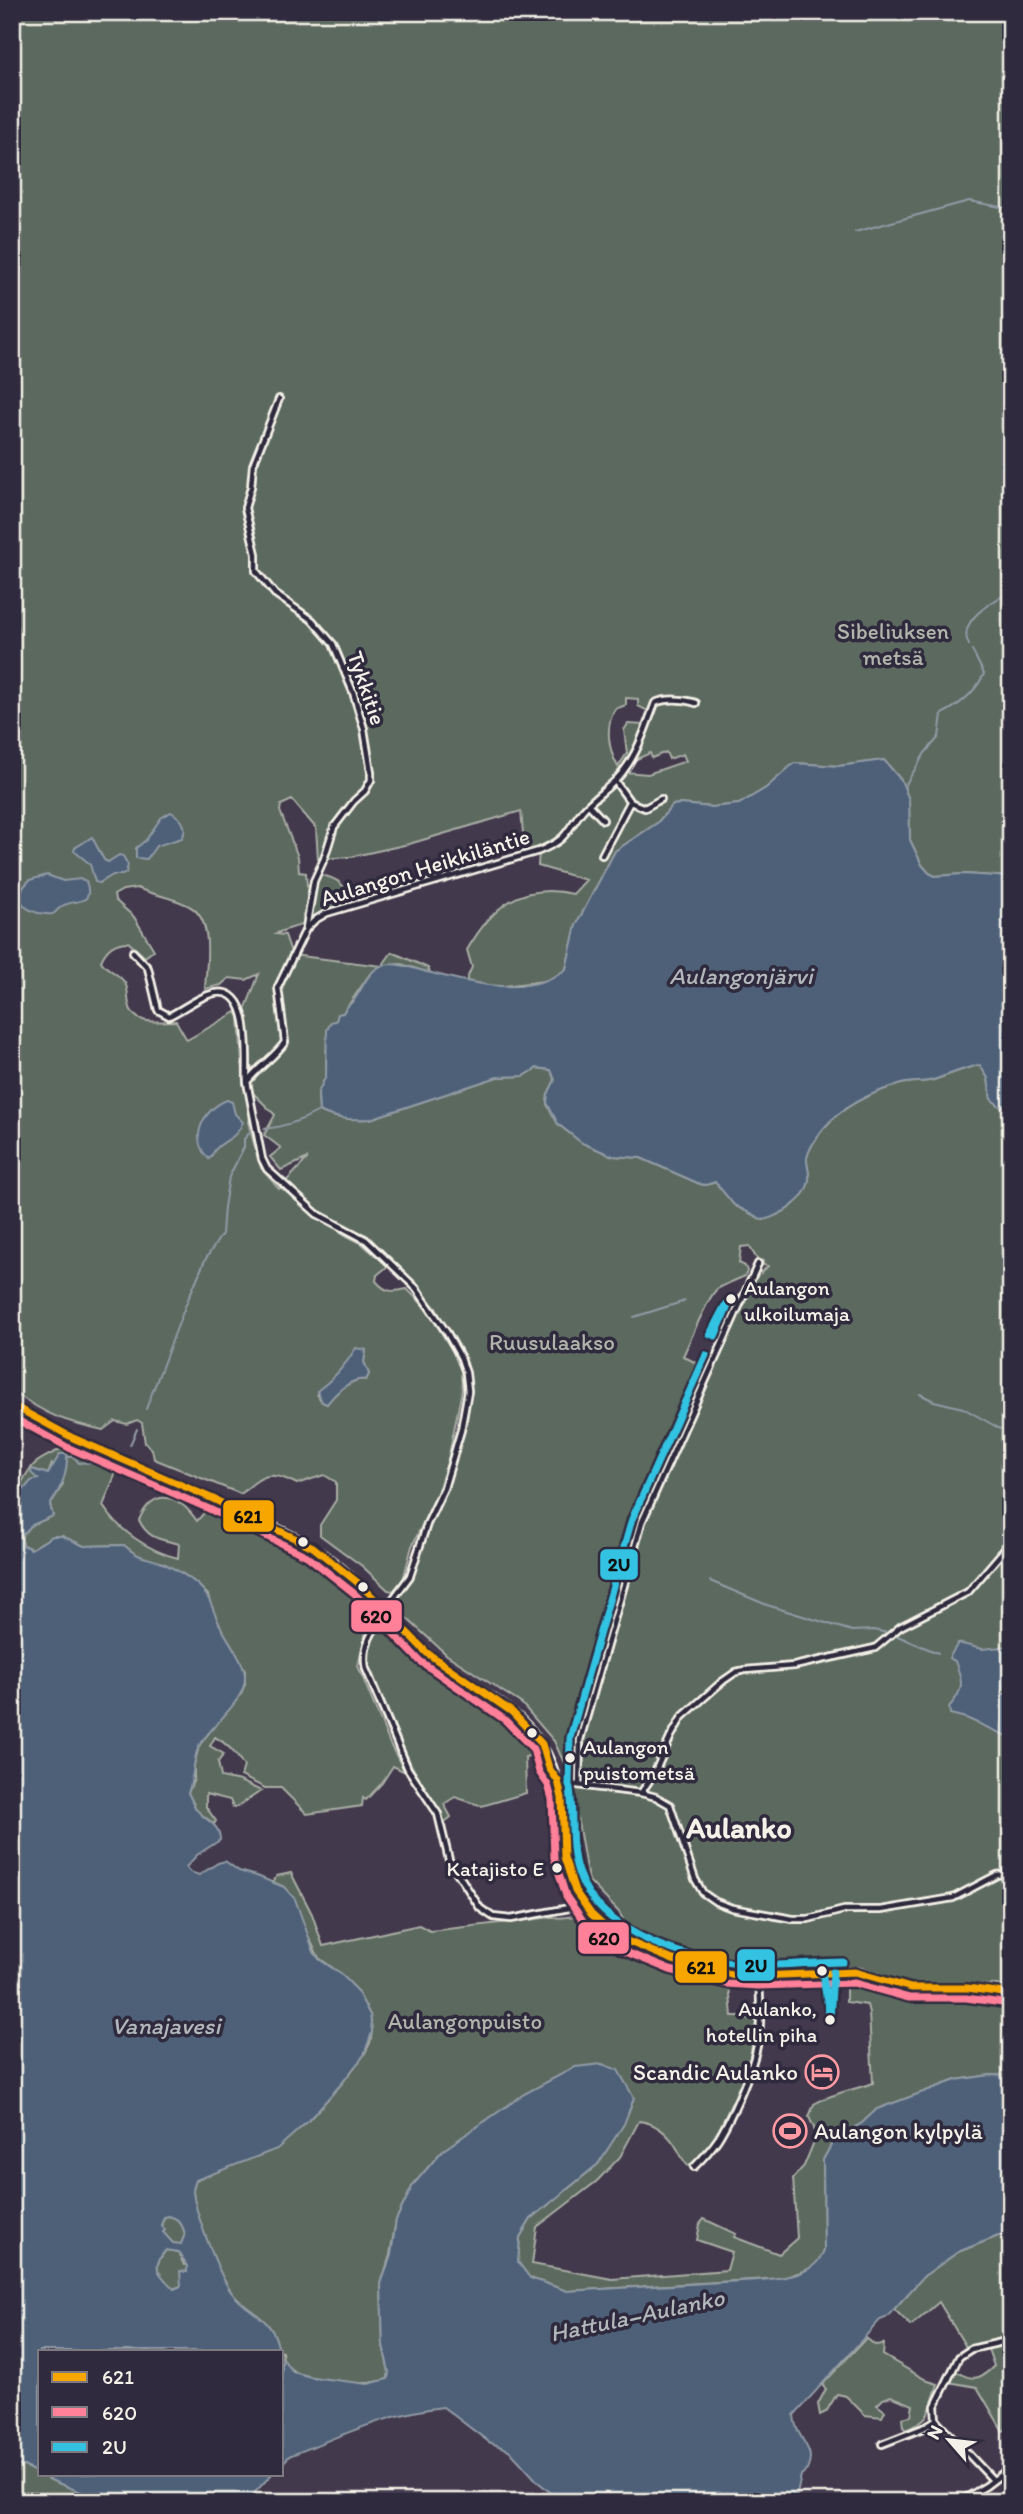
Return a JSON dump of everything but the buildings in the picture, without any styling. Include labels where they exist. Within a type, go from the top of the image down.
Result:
[{"type":"street","name":"Tykkitie","points":[[279,399],[253,465],[245,508],[256,554],[256,570],[275,594],[312,620],[333,644],[353,692],[364,729],[371,772],[371,780],[365,791],[338,821],[330,835],[324,859],[314,881],[306,929]]},
{"type":"street","name":"Aulangon Heikkiläntie","points":[[247,1082],[285,1042],[278,987],[306,929],[315,919],[327,913],[559,842],[589,805],[623,772],[640,742],[655,703],[661,700],[688,700],[696,703]]},
{"type":"street","points":[[615,781],[630,802],[645,808],[661,799]]},
{"type":"street","points":[[602,855],[630,802]]},
{"type":"street","points":[[589,805],[603,820]]},
{"type":"street","points":[[133,952],[148,968],[158,1010],[166,1016],[180,1012],[207,995],[224,992],[235,999],[244,1013],[247,1082],[262,1159],[267,1169],[317,1214],[366,1240],[416,1288],[461,1358],[468,1391],[461,1430],[447,1479],[424,1533],[410,1576],[367,1643],[364,1659],[366,1669],[408,1769],[438,1814],[449,1860],[480,1908],[494,1917],[511,1919],[569,1908],[581,1903]]},
{"type":"street","points":[[577,1785],[582,1731],[642,1522],[758,1265]]},
{"type":"street","points":[[12,1405],[87,1445],[291,1534],[329,1558],[444,1667],[512,1712],[542,1744],[549,1768],[558,1781],[564,1857],[568,1877],[581,1903],[604,1926],[627,1941],[650,1952],[710,1971],[758,1976],[855,1972],[914,1989],[967,1988],[1011,1994]]},
{"type":"street","points":[[641,1793],[655,1772],[682,1717],[736,1672],[794,1666],[875,1648],[900,1627],[968,1592],[1011,1542]]},
{"type":"street","points":[[560,1789],[568,1784],[641,1793],[670,1805],[695,1879],[703,1893],[732,1908],[793,1919],[808,1919],[844,1910],[881,1910],[953,1898],[997,1875],[1011,1873]]},
{"type":"street","points":[[694,2167],[722,2136],[753,2067],[761,2020],[758,1976]]},
{"type":"street","points":[[993,2480],[936,2420],[935,2406],[959,2357],[971,2348],[1011,2340]]},
{"type":"street","points":[[882,2444],[936,2420]]},
{"type":"street","points":[[959,2502],[1011,2468]]},
{"type":"green space","points":[[12,12],[1011,12],[1011,877],[964,874],[935,876],[929,873],[910,840],[909,800],[904,787],[884,760],[839,766],[795,763],[766,788],[739,804],[712,807],[673,805],[657,823],[615,851],[576,925],[566,969],[552,980],[497,987],[466,981],[472,967],[467,950],[487,921],[510,901],[523,895],[554,891],[573,894],[586,880],[538,866],[539,851],[525,855],[521,811],[409,844],[350,857],[318,859],[316,828],[292,800],[281,805],[280,811],[298,857],[299,872],[306,873],[307,886],[314,882],[317,874],[336,880],[344,887],[352,906],[327,913],[315,920],[303,915],[304,923],[276,934],[285,935],[292,955],[382,966],[370,974],[343,1013],[338,1014],[336,1021],[331,1022],[327,1030],[326,1076],[318,1093],[319,1111],[331,1116],[370,1119],[497,1077],[524,1076],[537,1068],[551,1070],[555,1080],[548,1094],[547,1104],[558,1124],[582,1143],[613,1156],[641,1158],[700,1184],[716,1182],[734,1205],[763,1220],[799,1200],[807,1187],[807,1157],[816,1139],[840,1113],[869,1095],[901,1084],[934,1080],[980,1065],[988,1078],[991,1099],[1001,1107],[1011,1107],[1011,1988],[997,1985],[905,1984],[858,1967],[782,1970],[703,1965],[634,1939],[619,1912],[588,1880],[570,1776],[554,1741],[522,1704],[447,1655],[402,1614],[396,1603],[412,1574],[428,1526],[445,1489],[462,1432],[470,1390],[462,1357],[436,1308],[367,1235],[347,1227],[341,1233],[361,1243],[388,1266],[377,1275],[376,1281],[383,1288],[390,1291],[407,1289],[426,1308],[452,1350],[461,1371],[462,1390],[448,1460],[436,1496],[412,1546],[403,1580],[393,1591],[388,1590],[362,1566],[320,1535],[320,1525],[336,1500],[336,1482],[324,1475],[297,1484],[280,1477],[267,1476],[241,1494],[154,1459],[152,1449],[145,1443],[142,1423],[137,1420],[127,1424],[115,1421],[103,1430],[89,1427],[55,1416],[12,1391]],"holes":[[[626,698],[638,699],[638,706],[648,711],[644,725],[628,724],[624,730],[627,753],[618,767],[610,745],[609,730],[615,709],[626,705]],[[666,752],[669,759],[683,754],[686,761],[648,774],[624,772],[632,757],[637,759],[650,753],[652,758]],[[137,888],[183,903],[197,912],[206,932],[205,989],[221,985],[229,978],[246,980],[259,974],[244,1013],[249,1089],[275,1115],[264,1135],[281,1148],[270,1157],[281,1170],[308,1158],[279,1189],[261,1168],[249,1126],[250,1111],[242,1063],[239,1017],[236,1012],[187,1040],[176,1021],[155,1022],[136,1016],[129,1004],[125,983],[101,961],[111,947],[123,942],[128,942],[145,957],[154,950],[134,917],[115,900],[114,895],[123,890]],[[749,1246],[757,1259],[768,1266],[761,1273],[758,1264],[709,1370],[683,1356],[716,1290],[745,1276],[745,1266],[739,1263],[741,1247]],[[356,1349],[366,1350],[364,1362],[369,1374],[366,1380],[350,1383],[327,1404],[322,1402],[318,1391],[348,1361]]]},
{"type":"green space","points":[[392,952],[428,968],[430,973],[401,964],[382,966]]},
{"type":"green space","points":[[61,1449],[75,1456],[98,1461],[110,1468],[115,1475],[103,1506],[126,1532],[156,1550],[178,1558],[179,1544],[155,1537],[146,1531],[139,1520],[152,1502],[167,1498],[175,1500],[197,1521],[212,1504],[314,1556],[378,1610],[366,1631],[358,1666],[390,1744],[405,1772],[393,1766],[382,1783],[366,1800],[363,1798],[362,1806],[307,1814],[281,1788],[265,1788],[241,1776],[244,1766],[241,1761],[228,1746],[215,1737],[210,1746],[224,1754],[218,1762],[221,1777],[240,1781],[261,1791],[237,1807],[233,1807],[230,1800],[206,1794],[206,1807],[216,1821],[214,1824],[197,1811],[188,1793],[194,1779],[199,1746],[240,1696],[245,1684],[245,1671],[213,1614],[208,1595],[197,1584],[165,1564],[138,1557],[124,1545],[84,1546],[62,1536],[53,1536],[31,1549],[23,1545],[21,1536],[32,1525],[53,1516],[50,1505],[63,1484],[52,1464],[48,1474],[32,1469],[38,1479],[31,1482],[12,1503],[14,1495],[34,1465]]},
{"type":"green space","points":[[386,1619],[430,1662],[482,1706],[487,1703],[496,1707],[530,1738],[540,1753],[525,1757],[526,1793],[482,1806],[455,1797],[444,1804],[451,1817],[445,1822],[411,1765],[369,1671],[370,1639]]},
{"type":"green space","name":"Aulangonpuisto","points":[[291,1873],[312,1914],[323,1946],[419,1925],[430,1931],[581,1916],[640,1952],[665,1961],[728,1975],[732,2016],[757,2018],[748,2068],[720,2128],[721,2133],[691,2168],[666,2134],[651,2124],[639,2121],[620,2157],[597,2181],[537,2227],[532,2264],[612,2279],[727,2270],[732,2252],[697,2240],[700,2224],[704,2219],[736,2234],[734,2237],[779,2254],[797,2238],[793,2178],[804,2166],[816,2137],[809,2117],[814,2104],[835,2094],[873,2083],[869,2013],[867,2005],[846,2002],[846,1973],[911,1992],[945,1990],[1011,1999],[1011,2076],[991,2075],[956,2080],[877,2109],[861,2124],[835,2138],[823,2160],[824,2250],[813,2267],[784,2278],[567,2291],[530,2278],[518,2262],[520,2237],[531,2219],[598,2164],[442,2151],[413,2185],[396,2220],[390,2255],[381,2284],[383,2345],[388,2379],[355,2383],[300,2374],[289,2368],[285,2362],[284,2350],[279,2350],[266,2322],[239,2301],[227,2285],[202,2227],[193,2190],[196,2180],[277,2148],[307,2122],[342,2083],[370,2043],[370,2015],[356,1989],[319,1958],[284,1887],[273,1882],[277,1876]]},
{"type":"green space","points":[[168,2216],[180,2222],[183,2227],[185,2234],[181,2244],[171,2242],[165,2235],[162,2226],[164,2217]]},
{"type":"green space","points":[[1011,2231],[1011,2336],[966,2347],[939,2302],[911,2326],[894,2309],[924,2276],[958,2252]]},
{"type":"green space","points":[[166,2250],[178,2252],[184,2265],[187,2265],[181,2286],[173,2289],[160,2275],[157,2267]]},
{"type":"green space","points":[[866,2338],[875,2345],[884,2344],[883,2355],[938,2384],[926,2417],[906,2430],[902,2418],[911,2416],[913,2405],[891,2396],[877,2405],[885,2411],[882,2417],[865,2415],[846,2396],[837,2394],[826,2412],[820,2415],[818,2404],[826,2389],[822,2385]]},
{"type":"green space","points":[[1003,2344],[1007,2362],[1011,2364],[1011,2426],[1003,2431],[977,2387],[948,2382],[954,2370],[970,2378],[979,2377],[989,2371],[994,2366],[988,2349]]},
{"type":"green space","points":[[12,2465],[24,2466],[38,2473],[38,2476],[97,2498],[94,2502],[12,2502]]},
{"type":"water","name":"Aulangonjärvi","points":[[884,760],[904,787],[909,800],[910,840],[929,873],[935,876],[964,874],[1011,877],[1011,1107],[1001,1107],[991,1099],[988,1078],[980,1065],[933,1080],[901,1084],[869,1095],[840,1113],[816,1139],[807,1158],[807,1187],[799,1200],[763,1220],[734,1205],[715,1182],[700,1184],[641,1158],[613,1156],[582,1143],[558,1124],[547,1103],[555,1080],[551,1070],[537,1068],[524,1076],[497,1077],[370,1119],[331,1116],[319,1111],[318,1093],[326,1076],[327,1030],[331,1022],[336,1021],[338,1014],[343,1013],[352,1003],[369,975],[378,967],[402,965],[466,981],[501,986],[519,986],[551,978],[566,969],[576,925],[615,851],[657,823],[673,805],[712,807],[739,804],[766,788],[794,763],[839,766]]},
{"type":"water","points":[[171,812],[183,823],[185,830],[182,838],[156,846],[147,859],[136,858],[136,848],[146,840],[161,818]]},
{"type":"water","points":[[92,837],[104,860],[108,862],[119,855],[123,856],[128,865],[126,873],[95,882],[90,864],[74,851]]},
{"type":"water","points":[[47,875],[63,881],[86,881],[88,895],[82,900],[62,906],[53,914],[29,909],[20,896],[22,889],[30,880]]},
{"type":"water","points":[[227,1100],[232,1102],[235,1114],[243,1122],[237,1132],[218,1146],[209,1159],[200,1143],[201,1125],[211,1110]]},
{"type":"water","points":[[356,1348],[366,1350],[364,1362],[369,1374],[366,1380],[350,1383],[327,1404],[322,1402],[317,1391],[339,1372]]},
{"type":"water","name":"Vanajavesi","points":[[60,1454],[67,1454],[63,1481],[50,1505],[53,1516],[32,1525],[21,1536],[23,1545],[31,1549],[53,1536],[62,1536],[84,1546],[124,1545],[141,1556],[183,1574],[206,1594],[242,1665],[245,1680],[236,1701],[199,1746],[188,1793],[196,1809],[218,1830],[220,1840],[197,1855],[186,1867],[190,1872],[199,1875],[225,1861],[239,1871],[284,1887],[295,1899],[314,1952],[356,1989],[370,2015],[372,2032],[364,2055],[342,2083],[307,2122],[277,2149],[196,2180],[194,2200],[227,2285],[239,2301],[272,2330],[279,2350],[38,2350],[38,2473],[24,2466],[12,2465],[12,1503],[31,1481],[38,1479],[31,1473],[32,1469],[48,1474]],"holes":[[[164,2217],[172,2217],[183,2227],[185,2234],[181,2244],[173,2243],[163,2232],[165,2230],[161,2225]],[[166,2250],[178,2252],[187,2266],[187,2272],[180,2271],[181,2286],[174,2289],[158,2271],[158,2262]]]},
{"type":"water","points":[[958,1643],[982,1649],[1011,1646],[1011,1683],[1001,1692],[1011,1694],[1011,1738],[966,1718],[950,1714],[949,1707],[958,1695],[961,1685],[955,1661],[949,1658]]},
{"type":"water","name":"Hattula–Aulanko","points":[[602,2064],[618,2070],[634,2098],[624,2124],[598,2164],[531,2219],[520,2237],[518,2262],[530,2278],[567,2291],[769,2279],[798,2274],[814,2265],[824,2250],[823,2160],[835,2138],[861,2124],[877,2109],[956,2080],[991,2075],[1011,2076],[1011,2231],[958,2252],[924,2276],[794,2415],[795,2424],[808,2449],[810,2462],[801,2475],[797,2495],[789,2500],[562,2502],[538,2482],[509,2450],[489,2442],[443,2407],[403,2414],[365,2426],[289,2456],[284,2462],[284,2361],[293,2372],[311,2377],[368,2384],[388,2379],[383,2345],[381,2284],[391,2255],[396,2220],[413,2185],[442,2151],[524,2094],[575,2067]]},
{"type":"water","name":"Vanajavesi","points":[[43,2476],[270,2476],[246,2502],[106,2502]]},
{"type":"waterway","points":[[855,232],[969,201],[1011,209]]},
{"type":"waterway","points":[[969,645],[966,636],[972,620],[986,606],[1011,591]]},
{"type":"waterway","points":[[904,787],[925,753],[939,737],[942,714],[966,698],[984,674],[972,650]]},
{"type":"waterway","points":[[264,1129],[293,1123],[319,1111]]},
{"type":"waterway","points":[[146,1409],[205,1260],[222,1234],[229,1177],[244,1147],[244,1139],[252,1130]]},
{"type":"waterway","points":[[634,1317],[685,1301]]},
{"type":"waterway","points":[[920,1394],[934,1401],[963,1408],[1011,1435]]},
{"type":"waterway","points":[[130,1445],[137,1429]]},
{"type":"waterway","points":[[67,1457],[74,1457],[79,1463],[111,1468],[122,1466]]},
{"type":"waterway","points":[[710,1581],[767,1605],[852,1631],[873,1630],[888,1633]]},
{"type":"waterway","points":[[895,1635],[938,1653]]},
{"type":"transit line","name":"2U","points":[[731,1299],[715,1336],[710,1334],[724,1307],[731,1299]]},
{"type":"transit line","name":"2U","points":[[569,1785],[570,1738],[632,1519],[706,1355]]},
{"type":"transit line","name":"621","points":[[12,1405],[73,1438],[211,1498],[313,1547],[362,1586],[427,1653],[512,1712],[542,1744],[549,1768],[558,1781],[562,1798],[564,1857],[575,1891],[591,1914],[627,1941],[673,1960],[728,1974],[758,1976],[855,1972],[911,1988],[967,1988],[1011,1994]]},
{"type":"transit line","name":"620","points":[[12,1417],[69,1448],[207,1508],[307,1556],[355,1594],[420,1661],[505,1720],[533,1749],[539,1772],[548,1785],[552,1799],[554,1858],[566,1896],[584,1922],[621,1950],[670,1970],[726,1984],[758,1986],[854,1983],[909,1998],[966,1998],[1010,2004]]},
{"type":"transit line","name":"2U","points":[[570,1788],[578,1872],[590,1895],[607,1914],[629,1930],[653,1942],[707,1959],[769,1965],[843,1962]]},
{"type":"transit line","name":"2U","points":[[822,1971],[830,2020],[833,1972]]},
{"type":"place","name":"Aulangon ulkoilumaja","points":[[731,1299]]},
{"type":"place","name":"Aulangon puistometsä","points":[[570,1758]]},
{"type":"place","name":"Katajisto E","points":[[557,1868]]},
{"type":"place","name":"Aulanko, hotellin piha","points":[[830,2020]]},
{"type":"place","name":"Scandic Aulanko","points":[[822,2072]]},
{"type":"place","name":"Aulangon kylpylä","points":[[790,2131]]},
{"type":"district","name":"Aulanko","points":[[739,1827]]},
{"type":"park label","name":"Sibeliuksen metsä","points":[[893,644]]},
{"type":"park label","name":"Ruusulaakso","points":[[552,1342]]}]
